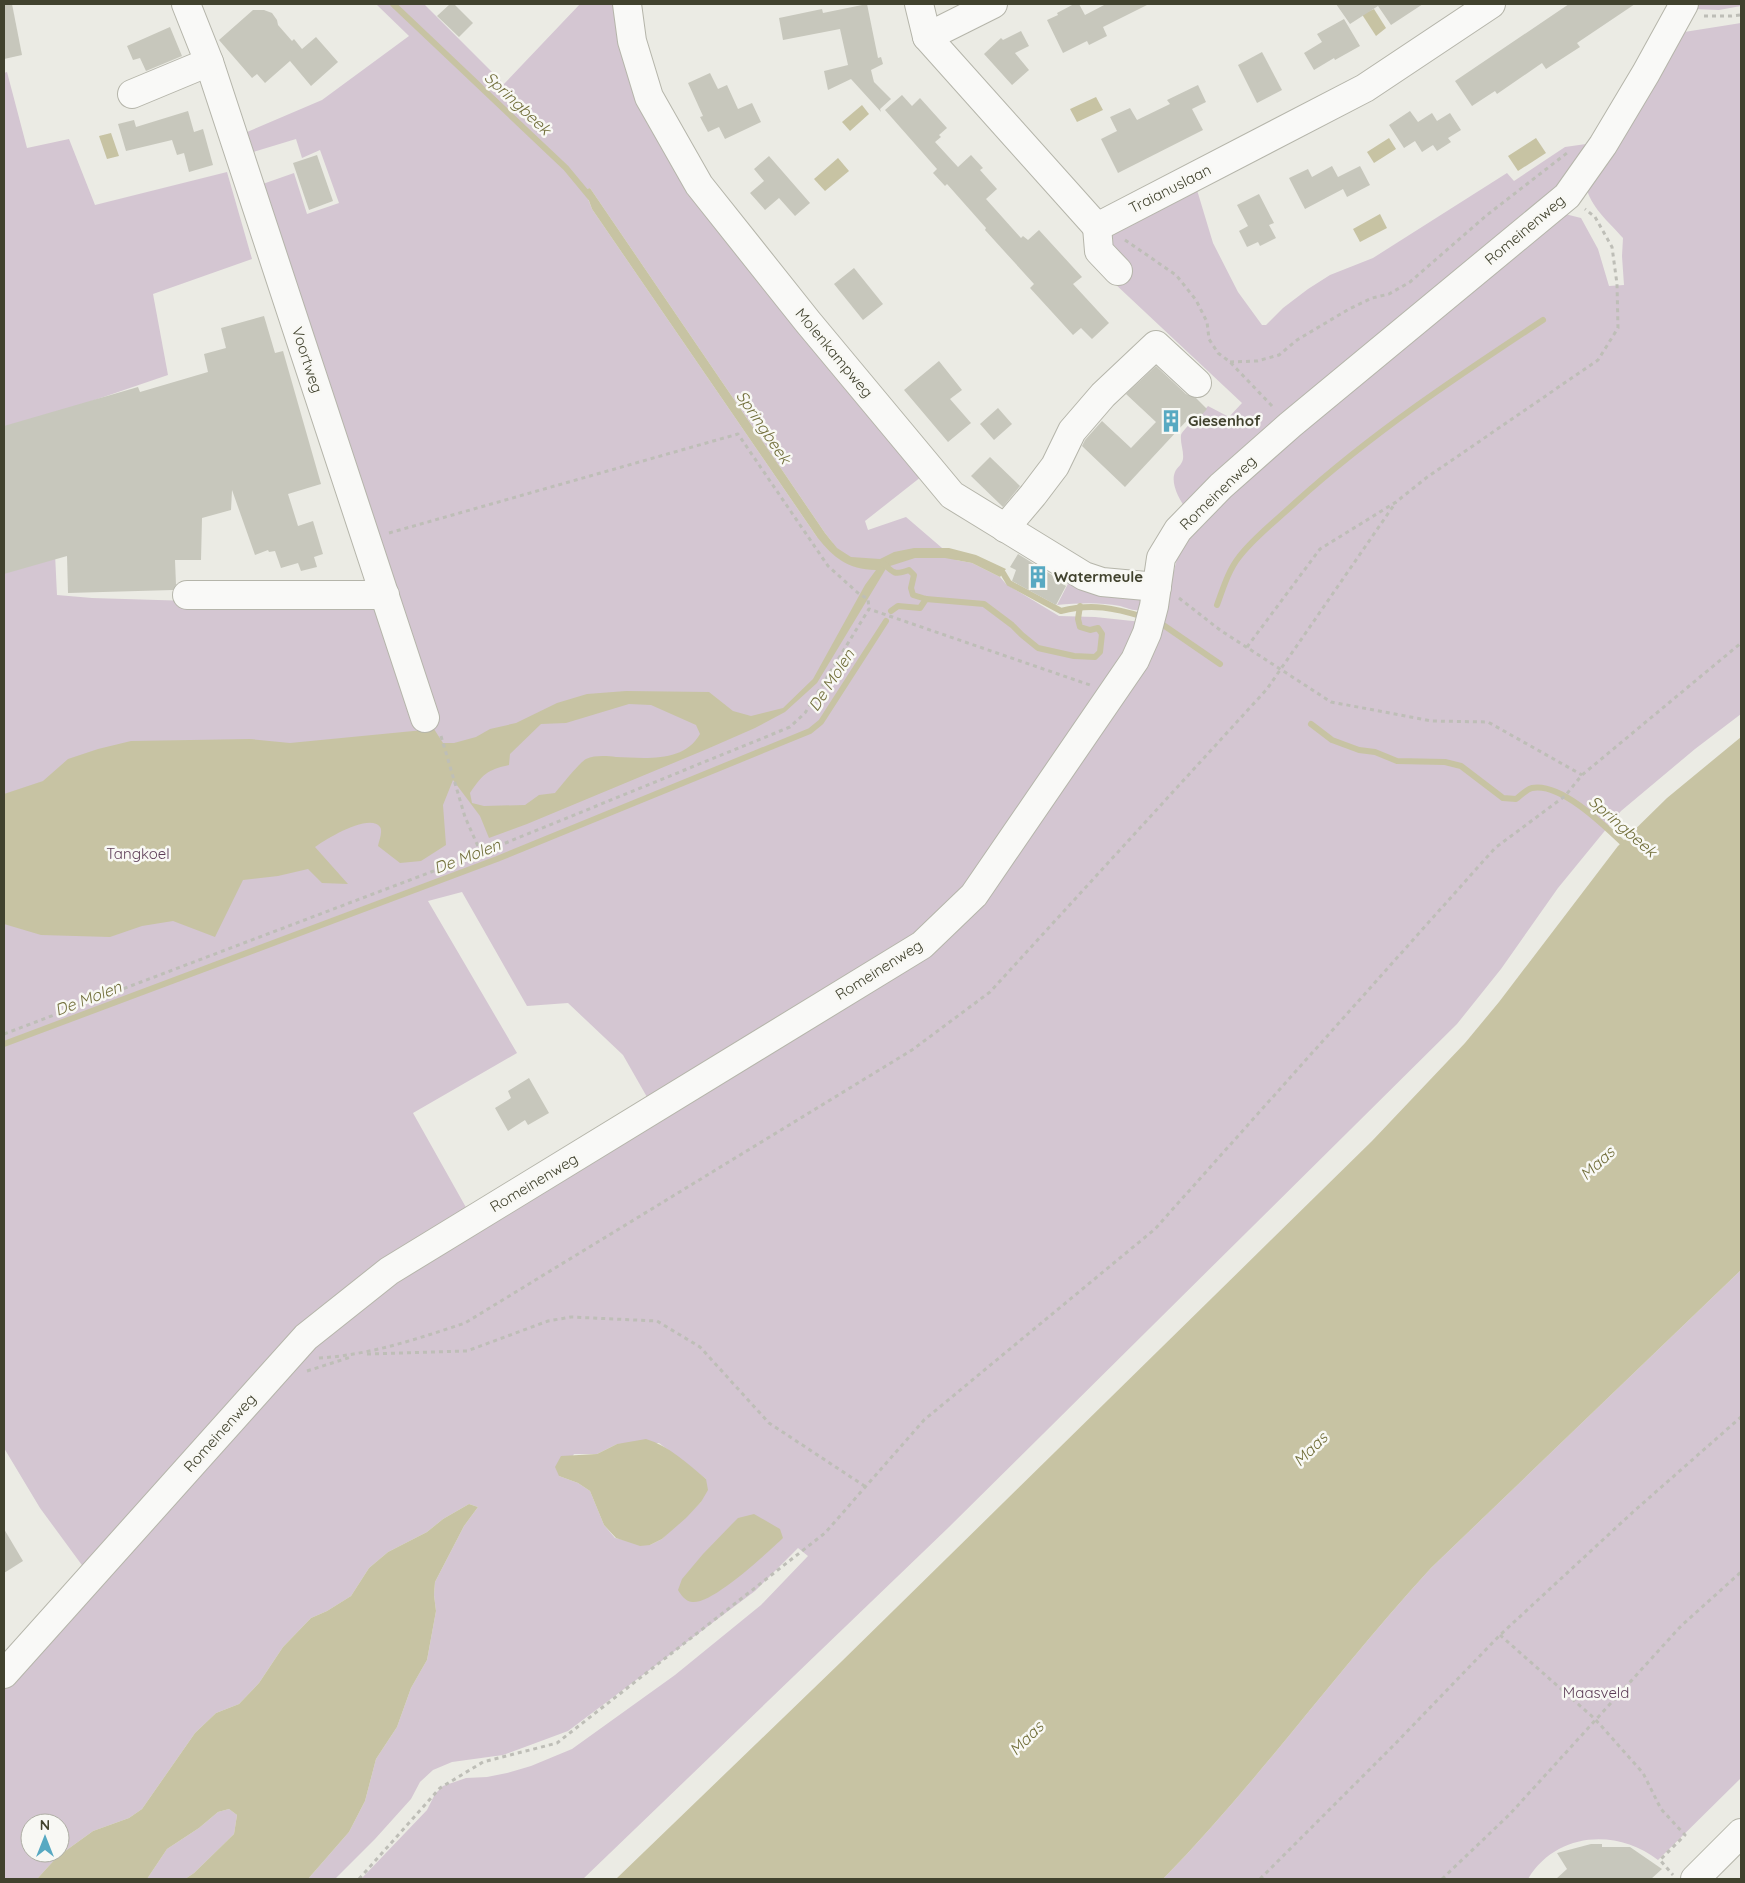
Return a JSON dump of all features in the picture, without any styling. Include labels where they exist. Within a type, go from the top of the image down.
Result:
[{"type":"street","name":"Voortweg","points":[[186,4],[209,62],[366,540],[433,726]]},
{"type":"street","name":"Molenkampweg","points":[[627,4],[632,41],[649,97],[698,185],[808,322],[952,495],[1084,576],[1155,597]]},
{"type":"street","points":[[919,4],[927,37],[1097,227],[1099,252],[1118,271]]},
{"type":"street","points":[[927,37],[993,4]]},
{"type":"street","name":"Traianuslaan","points":[[1097,227],[1365,88],[1491,4]]},
{"type":"street","name":"Romeinenweg","points":[[4,1674],[306,1337],[389,1271],[922,945],[974,895],[1135,660],[1147,633],[1161,558],[1178,530],[1221,486],[1290,425],[1566,196],[1603,145],[1683,6]]},
{"type":"street","points":[[132,94],[209,62]]},
{"type":"street","points":[[1005,528],[1055,466],[1072,431],[1102,395],[1156,345],[1197,383]]},
{"type":"street","points":[[187,595],[385,595]]},
{"type":"street","points":[[1684,1877],[1741,1833]]},
{"type":"path","points":[[1683,6],[1700,15],[1741,15]]},
{"type":"path","points":[[1230,362],[1256,361],[1279,355],[1297,340],[1349,309],[1372,298],[1389,294],[1410,282],[1486,215],[1568,152]]},
{"type":"path","points":[[1247,647],[1320,549],[1396,502],[1426,478],[1598,360],[1618,328],[1617,284],[1612,247],[1595,216],[1566,196]]},
{"type":"path","points":[[1097,227],[1125,240],[1176,275],[1196,300],[1207,322],[1209,339],[1218,352],[1230,362],[1290,425]]},
{"type":"path","points":[[4,1034],[481,853],[790,727],[805,713],[869,609],[868,599],[858,593],[828,566],[738,434],[366,540]]},
{"type":"path","points":[[359,1354],[413,1341],[465,1323],[912,1050],[990,992],[1267,689],[1396,502]]},
{"type":"path","points":[[1155,597],[1174,594],[1220,630],[1331,702],[1432,721],[1488,722],[1582,775]]},
{"type":"path","points":[[869,609],[1113,693]]},
{"type":"path","points":[[359,1879],[440,1788],[483,1762],[557,1743],[825,1533],[924,1420],[1155,1229],[1495,848],[1565,796],[1582,775],[1741,644]]},
{"type":"path","points":[[433,726],[465,817],[481,853]]},
{"type":"path","points":[[286,1360],[359,1354],[467,1351],[548,1321],[571,1317],[657,1321],[700,1348],[769,1423],[866,1487]]},
{"type":"path","points":[[1260,1879],[1395,1744],[1500,1635],[1633,1512],[1741,1417]]},
{"type":"path","points":[[1442,1879],[1510,1814],[1681,1626],[1741,1572]]},
{"type":"path","points":[[1500,1635],[1595,1719],[1642,1773],[1661,1809],[1685,1835],[1660,1860],[1684,1877]]},
{"type":"green space","points":[[376,4],[424,4],[504,84],[580,4],[616,4],[654,120],[926,473],[865,521],[868,530],[906,517],[956,560],[972,563],[1000,577],[1006,584],[1059,616],[1095,617],[1142,622],[1131,642],[944,915],[651,1104],[623,1055],[568,1003],[527,1006],[462,892],[428,901],[517,1053],[413,1113],[468,1211],[417,1242],[87,1572],[40,1508],[4,1448],[4,569],[55,554],[57,595],[92,598],[381,607],[257,186],[294,173],[307,214],[339,203],[320,150],[302,158],[296,139],[247,154],[240,135],[322,100],[409,36]],"holes":[[[590,188],[833,543],[817,537],[592,209],[585,191]]]},
{"type":"green space","points":[[1689,4],[1741,4],[1741,6],[1719,10],[1693,9]]},
{"type":"green space","points":[[1741,23],[1741,714],[1695,749],[1621,811],[1558,888],[1501,969],[1457,1024],[948,1528],[583,1879],[361,1879],[427,1810],[435,1794],[443,1786],[466,1778],[487,1777],[507,1773],[531,1766],[572,1749],[675,1675],[761,1605],[808,1556],[798,1548],[755,1591],[568,1731],[503,1755],[452,1762],[433,1770],[420,1782],[411,1799],[335,1879],[308,1879],[349,1832],[365,1801],[376,1759],[397,1727],[411,1688],[427,1660],[436,1611],[435,1582],[464,1526],[478,1507],[469,1504],[443,1519],[427,1532],[388,1552],[369,1568],[351,1596],[327,1611],[311,1618],[283,1647],[259,1683],[239,1704],[216,1713],[195,1733],[142,1809],[129,1818],[93,1831],[70,1848],[70,1813],[20,1813],[20,1863],[52,1863],[37,1879],[4,1879],[4,1682],[305,1353],[398,1282],[932,953],[1160,626],[1178,555],[1200,519],[1228,490],[1561,213],[1581,218],[1598,249],[1609,286],[1624,285],[1623,238],[1591,200],[1586,185],[1678,33]],"holes":[[[659,1443],[706,1479],[701,1502],[662,1539],[650,1545],[615,1538],[604,1525],[590,1491],[578,1483],[559,1476],[574,1454],[597,1454],[617,1444]]]},
{"type":"green space","points":[[7,72],[27,148],[69,139],[95,205],[227,172],[252,259],[153,294],[168,375],[4,429],[4,73]]},
{"type":"green space","points":[[1593,143],[1558,194],[1186,509],[1176,492],[1174,482],[1175,472],[1183,459],[1181,435],[1208,406],[1229,417],[1242,403],[1113,282],[1106,236],[1197,190],[1213,243],[1238,292],[1262,325],[1266,325],[1283,308],[1330,275],[1373,258],[1507,173],[1514,181],[1565,147]]},
{"type":"green space","points":[[1070,580],[1149,600],[1139,610],[1105,604],[1057,605]]},
{"type":"green space","name":"Maasveld","points":[[1741,1270],[1741,1778],[1658,1860],[1642,1850],[1624,1843],[1588,1840],[1571,1844],[1554,1852],[1540,1863],[1528,1879],[1163,1879],[1232,1803],[1363,1645],[1431,1568]]},
{"type":"green space","points":[[229,1809],[237,1815],[234,1834],[194,1873],[185,1879],[147,1879],[167,1849],[199,1828],[218,1812]]},
{"type":"water","points":[[1374,9],[1386,28],[1376,36],[1363,16],[1363,14]]},
{"type":"water","points":[[1096,97],[1103,110],[1077,122],[1070,109]]},
{"type":"water","points":[[862,105],[869,114],[850,131],[842,122]]},
{"type":"water","points":[[111,133],[119,156],[107,159],[99,136]]},
{"type":"water","points":[[1389,138],[1396,149],[1374,163],[1367,152]]},
{"type":"water","points":[[1536,138],[1546,153],[1518,171],[1508,156]]},
{"type":"water","points":[[838,158],[849,171],[825,191],[814,179]]},
{"type":"water","name":"Tangkoel","points":[[590,188],[837,548],[851,557],[880,559],[894,552],[914,548],[949,548],[976,555],[1006,569],[1000,577],[972,563],[945,558],[915,558],[887,567],[817,683],[785,712],[755,728],[707,749],[489,838],[480,816],[453,780],[443,805],[446,845],[421,861],[400,863],[378,846],[381,833],[380,827],[375,823],[357,825],[315,847],[348,884],[322,883],[308,869],[278,876],[243,880],[215,937],[173,921],[142,926],[110,937],[41,935],[4,924],[4,794],[43,781],[68,759],[98,749],[131,741],[250,739],[290,743],[434,729],[443,743],[454,743],[476,737],[490,729],[516,723],[557,703],[587,694],[626,691],[709,692],[733,711],[751,716],[783,708],[813,679],[865,585],[876,570],[849,565],[829,551],[817,537],[592,209],[585,190]],"holes":[[[629,704],[651,705],[696,725],[700,734],[684,750],[663,757],[601,756],[586,759],[555,793],[539,795],[525,805],[484,806],[472,803],[470,793],[478,781],[490,771],[509,765],[510,754],[541,724],[566,723]]]},
{"type":"water","points":[[1380,214],[1387,228],[1360,242],[1353,229]]},
{"type":"water","name":"Maas","points":[[1741,737],[1741,1270],[1431,1568],[1363,1645],[1232,1803],[1163,1879],[616,1879],[841,1662],[1372,1141],[1465,1043],[1499,1002],[1618,846],[1667,798]]},
{"type":"water","points":[[646,1439],[662,1446],[692,1467],[706,1479],[708,1490],[701,1502],[686,1518],[662,1539],[650,1545],[640,1546],[616,1538],[604,1525],[590,1491],[578,1483],[559,1476],[555,1467],[561,1456],[597,1454],[617,1444]]},
{"type":"water","points":[[469,1504],[478,1507],[464,1526],[435,1582],[436,1611],[427,1660],[411,1688],[397,1727],[376,1759],[365,1801],[349,1832],[308,1879],[185,1879],[194,1873],[234,1834],[237,1815],[229,1809],[218,1812],[199,1828],[167,1849],[147,1879],[37,1879],[52,1863],[70,1863],[70,1848],[93,1831],[129,1818],[142,1809],[195,1733],[216,1713],[239,1704],[259,1683],[283,1647],[311,1618],[327,1611],[351,1596],[369,1568],[388,1552],[427,1532],[443,1519]]},
{"type":"water","points":[[754,1514],[780,1529],[783,1538],[725,1587],[701,1601],[692,1602],[685,1599],[678,1590],[682,1579],[738,1518]]},
{"type":"building","points":[[4,4],[12,4],[22,55],[4,59]]},
{"type":"building","points":[[450,4],[454,4],[473,23],[459,37],[437,16]]},
{"type":"building","points":[[867,4],[878,58],[881,57],[883,64],[871,70],[874,82],[891,99],[880,109],[881,112],[851,79],[828,90],[824,71],[848,65],[840,29],[783,40],[779,18],[822,9],[823,13]]},
{"type":"building","points":[[1074,4],[1079,4],[1085,15],[1106,4],[1149,4],[1103,27],[1107,36],[1089,45],[1087,41],[1063,53],[1047,20]]},
{"type":"building","points":[[1336,4],[1423,4],[1391,25],[1378,6],[1350,24]]},
{"type":"building","points":[[1569,4],[1635,4],[1577,43],[1580,47],[1546,69],[1542,63],[1497,94],[1495,91],[1472,106],[1455,81]]},
{"type":"building","points":[[253,10],[264,10],[272,13],[278,25],[302,49],[316,37],[338,62],[311,86],[290,61],[265,83],[257,74],[252,78],[219,40]]},
{"type":"building","points":[[1344,19],[1360,46],[1314,70],[1304,53],[1322,42],[1317,34]]},
{"type":"building","points":[[170,27],[182,56],[146,71],[140,58],[133,60],[127,46]]},
{"type":"building","points":[[1021,31],[1029,46],[1015,53],[1029,70],[1012,85],[984,54],[1001,38],[1003,40]]},
{"type":"building","points":[[1262,52],[1282,90],[1257,103],[1238,65]]},
{"type":"building","points":[[710,73],[718,89],[727,85],[738,109],[752,103],[761,122],[725,139],[719,127],[708,132],[700,117],[703,116],[688,83]]},
{"type":"building","points":[[1198,85],[1206,102],[1192,109],[1203,130],[1118,173],[1101,139],[1117,131],[1110,117],[1130,108],[1137,120],[1170,104],[1167,100]]},
{"type":"building","points":[[902,95],[912,106],[920,98],[947,128],[939,135],[941,137],[935,142],[958,167],[971,155],[983,168],[980,170],[997,189],[986,199],[1021,238],[1023,236],[1028,240],[1039,230],[1082,277],[1073,284],[1109,323],[1092,339],[1081,328],[1073,335],[1030,288],[1034,284],[985,230],[986,228],[947,184],[945,186],[933,173],[937,169],[885,110]]},
{"type":"building","points":[[188,111],[194,132],[203,129],[213,165],[189,172],[184,153],[177,155],[172,140],[126,151],[118,124],[134,120],[136,127]]},
{"type":"building","points":[[1410,111],[1418,122],[1432,113],[1437,121],[1450,113],[1461,130],[1448,138],[1451,142],[1437,151],[1433,145],[1422,152],[1415,141],[1404,148],[1389,125]]},
{"type":"building","points":[[317,155],[333,201],[309,210],[293,163]]},
{"type":"building","points":[[769,156],[810,203],[795,216],[779,198],[765,210],[750,193],[764,181],[754,169]]},
{"type":"building","points":[[1332,166],[1338,177],[1360,166],[1370,185],[1347,197],[1343,189],[1305,209],[1289,178],[1308,169],[1312,177]]},
{"type":"building","points":[[1259,194],[1274,223],[1269,225],[1276,238],[1260,246],[1258,242],[1247,247],[1239,231],[1248,226],[1237,205]]},
{"type":"building","points":[[854,268],[883,304],[863,320],[834,284]]},
{"type":"building","points":[[264,316],[275,353],[283,351],[321,484],[288,494],[298,526],[313,521],[323,554],[314,557],[317,567],[301,571],[298,563],[281,568],[275,551],[269,552],[268,550],[255,555],[232,490],[231,510],[202,518],[201,560],[175,560],[176,585],[173,590],[68,593],[67,556],[4,574],[4,426],[138,387],[140,392],[208,372],[204,354],[226,348],[221,328]]},
{"type":"building","points":[[939,361],[962,390],[950,399],[971,423],[948,442],[904,390]]},
{"type":"building","name":"Giesenhof","points":[[1156,366],[1186,394],[1196,398],[1207,409],[1196,421],[1191,416],[1125,487],[1082,446],[1102,421],[1131,448],[1156,422],[1126,394]]},
{"type":"building","points":[[998,408],[1012,424],[994,440],[980,424]]},
{"type":"building","points":[[990,457],[1020,486],[1003,507],[971,476]]},
{"type":"building","name":"Watermeule","points":[[1018,554],[1060,580],[1059,582],[1066,586],[1056,605],[1012,581],[1016,570],[1010,567]]},
{"type":"building","points":[[529,1078],[549,1113],[528,1125],[525,1120],[508,1131],[495,1108],[511,1098],[508,1091]]},
{"type":"building","points":[[4,1529],[23,1561],[4,1573]]},
{"type":"building","points":[[1591,1844],[1602,1844],[1602,1847],[1630,1847],[1662,1869],[1651,1879],[1556,1879],[1567,1869],[1557,1853]]},
{"type":"waterway","name":"Springbeek","points":[[393,4],[566,168],[590,197]]},
{"type":"waterway","points":[[1217,605],[1232,568],[1239,557],[1266,528],[1355,452],[1385,429],[1479,362],[1543,320]]},
{"type":"waterway","points":[[883,564],[895,572],[901,573],[909,570],[914,575],[911,588],[913,595],[926,599],[984,604],[1038,648],[1074,656],[1095,657],[1100,652],[1102,634],[1098,628],[1090,630],[1080,627],[1078,619],[1080,606]]},
{"type":"waterway","name":"Springbeek","points":[[997,570],[1003,573],[1009,583],[1061,611],[1093,607],[1123,611],[1144,617]]},
{"type":"waterway","name":"De Molen","points":[[891,611],[898,606],[920,608],[926,599]]},
{"type":"waterway","name":"Springbeek","points":[[1156,620],[1220,664]]},
{"type":"waterway","name":"De Molen","points":[[4,1044],[497,859],[810,731],[821,722],[886,621]]},
{"type":"waterway","name":"Springbeek","points":[[1311,724],[1332,740],[1359,750],[1375,752],[1397,761],[1445,762],[1461,766],[1503,798],[1516,799],[1532,788],[1544,788],[1557,792],[1597,819],[1628,848]]},
{"type":"place","name":"Giesenhof","points":[[1171,421]]},
{"type":"place","name":"Watermeule","points":[[1038,577]]}]
